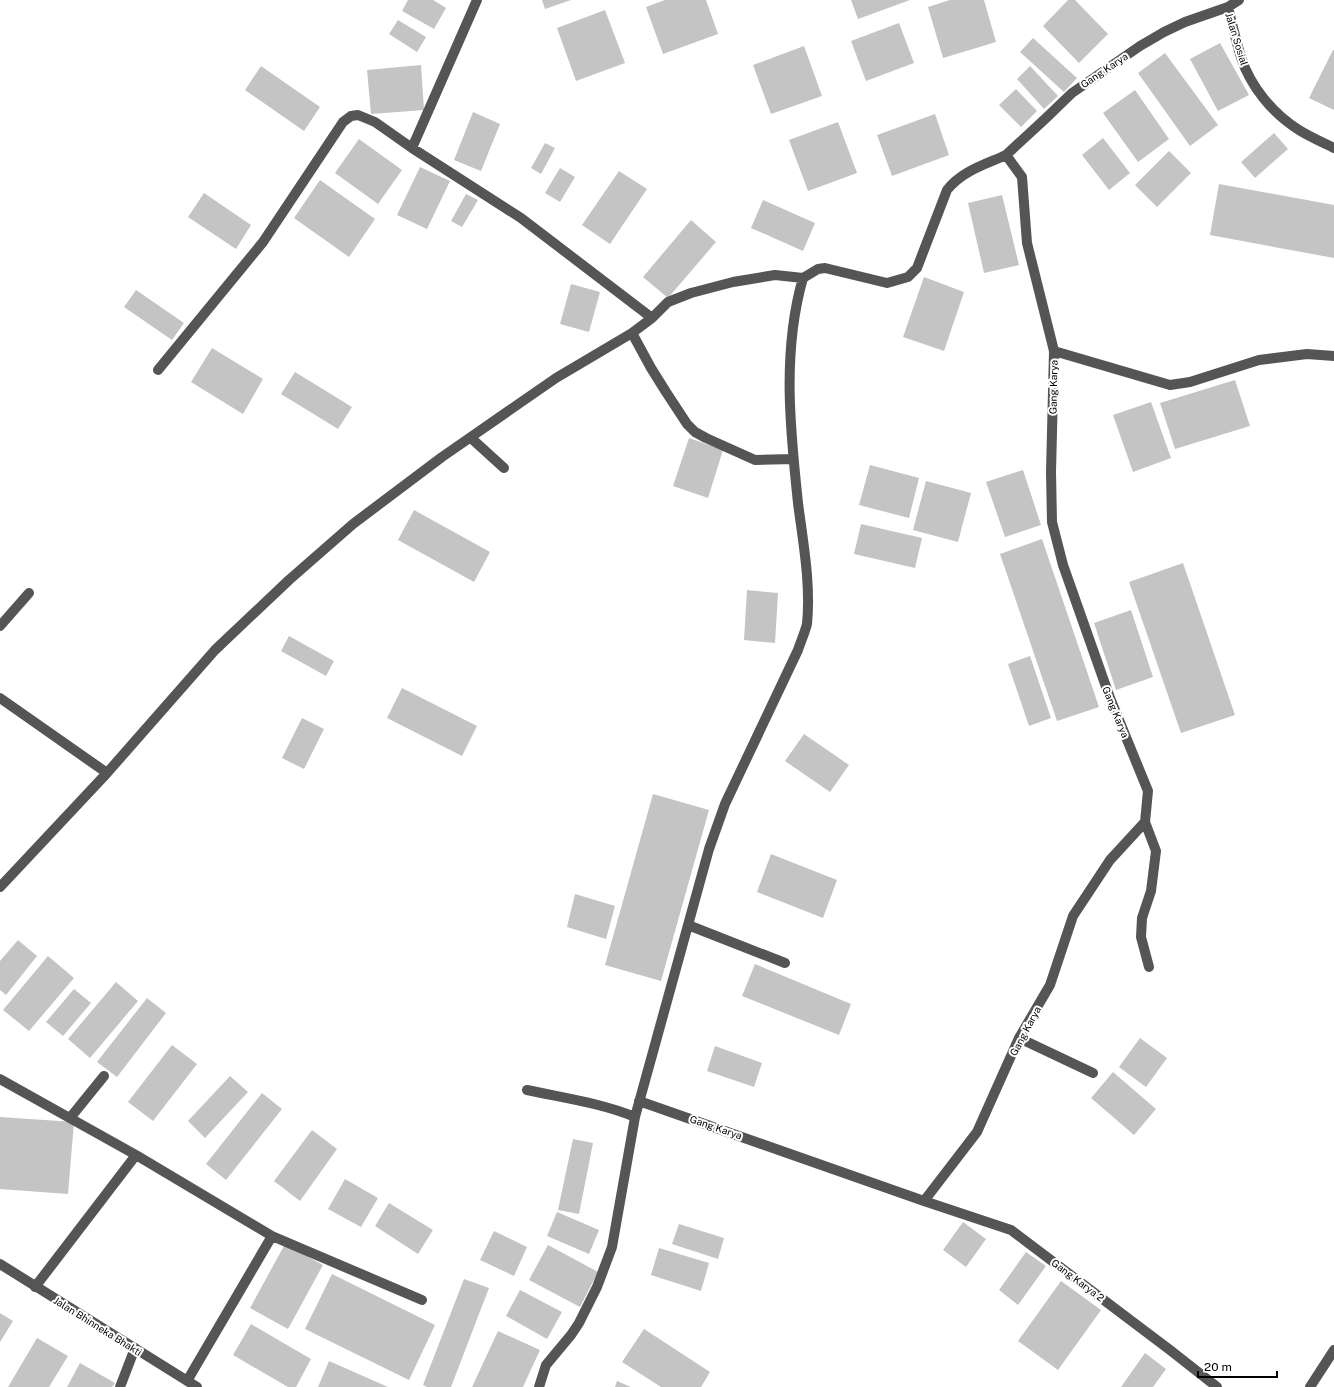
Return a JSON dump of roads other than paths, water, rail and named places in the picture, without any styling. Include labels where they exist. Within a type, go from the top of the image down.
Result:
[{"type":"street","points":[[412,148],[477,0]]},
{"type":"street","name":"Gang Karya","points":[[639,1101],[924,1201],[977,1132],[1018,1038],[1050,985],[1073,916],[1110,860],[1145,822],[1148,791],[1110,698],[1063,565],[1052,522],[1051,472],[1054,351],[1027,243],[1022,177],[1006,155],[1072,93],[1140,46],[1185,22],[1228,7],[1239,0]]},
{"type":"street","name":"Jalan Sosial","points":[[1228,7],[1241,59],[1251,79],[1266,102],[1282,118],[1299,131],[1334,148]]},
{"type":"street","points":[[158,370],[263,242],[343,122],[354,115],[362,116],[375,122],[412,148],[521,218],[652,318]]},
{"type":"street","points":[[0,887],[108,772],[215,650],[289,580],[353,524],[442,457],[556,378],[632,333],[652,318],[668,302],[712,286],[775,275],[803,278],[818,269],[825,268],[887,283],[908,277],[917,268],[947,190],[954,181],[961,175],[1006,155]]},
{"type":"street","points":[[539,1387],[546,1365],[579,1323],[597,1287],[612,1247],[635,1117],[709,849],[725,804],[798,650],[806,625],[808,586],[793,459],[789,390],[792,326],[803,278]]},
{"type":"street","points":[[632,333],[655,374],[687,424],[695,432],[755,460],[793,459]]},
{"type":"street","points":[[1054,351],[1170,385],[1190,382],[1258,360],[1308,354],[1334,356]]},
{"type":"street","points":[[471,438],[504,468]]},
{"type":"street","points":[[0,626],[29,593]]},
{"type":"street","points":[[0,698],[108,772]]},
{"type":"street","points":[[1145,822],[1156,851],[1151,891],[1142,918],[1141,937],[1149,967]]},
{"type":"street","points":[[688,925],[785,963]]},
{"type":"street","points":[[1018,1038],[1093,1073]]},
{"type":"street","points":[[70,1118],[104,1076]]},
{"type":"street","points":[[0,1079],[136,1155],[272,1236],[422,1300]]},
{"type":"street","points":[[527,1090],[590,1103],[635,1117]]},
{"type":"street","points":[[35,1287],[136,1155]]},
{"type":"street","name":"Gang Karya 2","points":[[924,1201],[1011,1230],[1217,1387]]},
{"type":"street","points":[[187,1381],[272,1236]]},
{"type":"street","name":"Jalan Bhinneka Bhakti","points":[[0,1264],[197,1387]]},
{"type":"street","points":[[120,1387],[135,1348]]},
{"type":"street","points":[[1310,1387],[1334,1350]]}]
